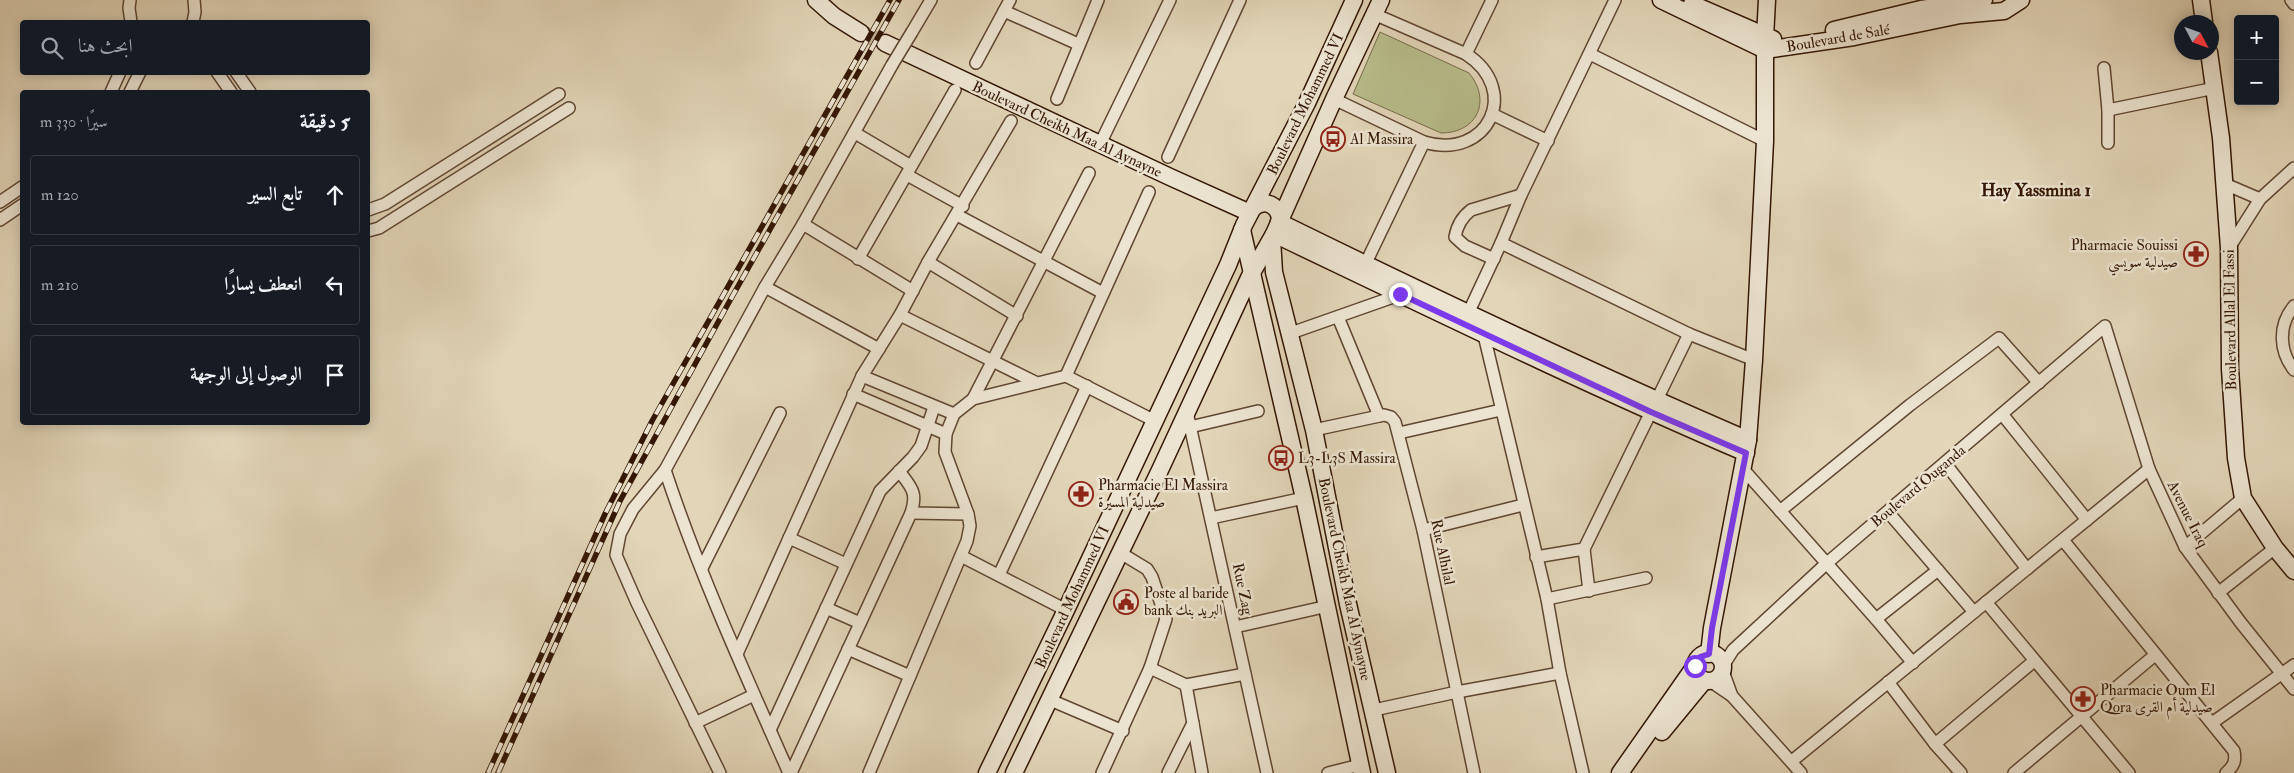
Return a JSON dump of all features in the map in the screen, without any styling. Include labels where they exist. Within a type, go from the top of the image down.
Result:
[{"type":"street","points":[[130,0],[128,8],[131,20]]},
{"type":"street","points":[[194,0],[194,18]]},
{"type":"street","points":[[816,0],[834,16],[861,33]]},
{"type":"street","points":[[720,773],[637,603],[616,555],[620,534],[633,509],[665,470],[765,287],[931,0]]},
{"type":"street","points":[[976,63],[1010,0]]},
{"type":"street","points":[[1056,99],[1098,0]]},
{"type":"street","points":[[1100,144],[1170,0]]},
{"type":"street","points":[[1168,157],[1240,0]]},
{"type":"street","name":"Boulevard Mohammed VI","points":[[990,768],[1243,235],[1252,210],[1307,103],[1354,0]]},
{"type":"street","points":[[1466,54],[1492,0]]},
{"type":"street","points":[[1583,773],[1560,673],[1547,599],[1501,410],[1474,323],[1494,259],[1521,195],[1615,0]]},
{"type":"street","name":"Boulevard de Salé","points":[[1684,0],[1765,43]]},
{"type":"street","points":[[1767,0],[1765,141],[1754,360],[1746,454],[1712,628],[1714,668],[1732,696],[1801,773]]},
{"type":"street","name":"Boulevard de Salé","points":[[1666,1],[1765,43],[1854,37],[1922,10],[1984,0]]},
{"type":"street","name":"Boulevard de Salé","points":[[1922,10],[1960,15],[2004,11],[2021,0]]},
{"type":"street","points":[[2201,0],[2203,15]]},
{"type":"street","points":[[2291,0],[2294,4]]},
{"type":"street","points":[[1334,99],[1424,142],[1440,146],[1456,146],[1471,140],[1484,128],[1492,114],[1495,100],[1490,79],[1478,61],[1378,7]]},
{"type":"street","name":"Boulevard Mohammed VI","points":[[1014,773],[1147,494],[1188,420],[1197,389],[1252,272],[1275,231],[1334,99],[1378,7]]},
{"type":"street","points":[[1004,11],[1078,44]]},
{"type":"street","name":"Boulevard Cheikh Maa Al Aynayne","points":[[885,43],[1100,144],[1252,210]]},
{"type":"street","points":[[1590,54],[1765,141]]},
{"type":"street","name":"Boulevard Allal El Fassi","points":[[2210,60],[2225,184],[2229,248],[2230,369],[2236,458],[2243,498],[2275,548],[2294,570]]},
{"type":"street","points":[[2104,68],[2108,110],[2108,143]]},
{"type":"street","points":[[112,90],[119,75]]},
{"type":"street","points":[[131,90],[138,75]]},
{"type":"street","points":[[219,75],[230,90]]},
{"type":"street","points":[[238,75],[249,90]]},
{"type":"street","points":[[2108,110],[2215,88]]},
{"type":"street","points":[[858,259],[955,90]]},
{"type":"street","points":[[370,209],[385,204],[559,94]]},
{"type":"street","points":[[370,230],[379,228],[569,108]]},
{"type":"street","points":[[1492,114],[1548,141]]},
{"type":"street","points":[[737,654],[862,376],[900,315],[928,262],[1011,121]]},
{"type":"street","points":[[855,133],[909,170],[960,210],[1044,262],[1103,293]]},
{"type":"street","points":[[1363,269],[1424,142]]},
{"type":"street","points":[[2229,248],[2260,199],[2294,168]]},
{"type":"street","points":[[973,399],[1089,173]]},
{"type":"street","points":[[2225,184],[2260,199]]},
{"type":"street","points":[[0,202],[20,188]]},
{"type":"street","points":[[1066,376],[1149,192]]},
{"type":"street","points":[[1494,259],[1465,246],[1455,236],[1456,228],[1471,210],[1521,195]]},
{"type":"street","points":[[1243,235],[1256,247],[1275,231],[1278,211],[1270,204],[1261,203],[1252,210]]},
{"type":"street","points":[[0,220],[20,206]]},
{"type":"street","points":[[803,224],[913,291]]},
{"type":"street","points":[[1275,231],[1363,269],[1474,323],[1654,406],[1746,454],[1780,511],[1913,662]]},
{"type":"street","name":"Boulevard Cheikh Maa Al Aynayne","points":[[1275,231],[1274,272],[1291,333],[1314,430],[1348,604],[1387,773]]},
{"type":"street","name":"Boulevard Cheikh Maa Al Aynayne","points":[[1243,235],[1328,606],[1361,769]]},
{"type":"street","points":[[1501,243],[1689,334],[1754,360]]},
{"type":"street","points":[[928,262],[1016,316]]},
{"type":"street","points":[[1363,269],[1400,294],[1474,323]]},
{"type":"street","points":[[765,287],[879,350]]},
{"type":"street","points":[[1291,333],[1400,294]]},
{"type":"street","points":[[2294,306],[2285,321],[2282,343],[2286,361],[2294,370]]},
{"type":"street","points":[[900,315],[1037,383]]},
{"type":"street","points":[[1314,430],[1379,416],[1338,317]]},
{"type":"street","name":"Boulevard Ouganda","points":[[1634,773],[1669,721],[1714,668],[1827,564],[2105,326]]},
{"type":"street","name":"Avenue Iraq","points":[[2105,326],[2149,469],[2185,547],[2218,593],[2294,689]]},
{"type":"street","points":[[1589,591],[1584,548],[1689,334]]},
{"type":"street","points":[[1780,511],[1910,405],[1999,338],[2039,383]]},
{"type":"street","points":[[862,376],[954,414]]},
{"type":"street","points":[[869,773],[968,541],[970,526],[968,514],[945,452],[946,434],[954,414],[973,399],[1066,376],[1155,421]]},
{"type":"street","points":[[1175,378],[1197,389]]},
{"type":"street","points":[[999,575],[1086,386]]},
{"type":"street","points":[[854,394],[946,434]]},
{"type":"street","points":[[770,730],[880,491],[921,446],[934,407]]},
{"type":"street","points":[[1399,433],[1501,410]]},
{"type":"street","points":[[1188,420],[1258,411]]},
{"type":"street","points":[[702,568],[780,413]]},
{"type":"street","points":[[2002,414],[2087,520]]},
{"type":"street","name":"Rue Alhilal","points":[[1379,416],[1391,417],[1399,433],[1423,530],[1474,773]]},
{"type":"street","name":"Rue Zag","points":[[1188,420],[1236,627],[1267,773]]},
{"type":"street","points":[[1945,463],[2027,569]]},
{"type":"street","points":[[1792,761],[2149,469]]},
{"type":"street","points":[[665,470],[737,654],[790,773]]},
{"type":"street","points":[[790,773],[911,513],[915,501],[913,491],[899,472]]},
{"type":"street","points":[[1125,484],[1147,494]]},
{"type":"street","points":[[1211,518],[1304,498]]},
{"type":"street","points":[[2185,547],[2243,498]]},
{"type":"street","points":[[1423,530],[1523,505]]},
{"type":"street","points":[[1888,512],[1974,612]]},
{"type":"street","points":[[911,513],[968,514]]},
{"type":"street","points":[[789,538],[846,564]]},
{"type":"street","points":[[2063,540],[2234,751],[2236,759],[2233,768],[2226,773]]},
{"type":"street","points":[[1536,557],[1584,548]]},
{"type":"street","points":[[2218,593],[2275,548]]},
{"type":"street","points":[[1102,773],[1123,731],[1150,668],[1166,618],[1152,577],[1147,569],[1119,552]]},
{"type":"street","points":[[961,556],[1066,610]]},
{"type":"street","points":[[1876,619],[1938,570]]},
{"type":"street","points":[[1547,599],[1646,578]]},
{"type":"street","points":[[1986,602],[2129,773]]},
{"type":"street","points":[[1236,627],[1328,606]]},
{"type":"street","points":[[826,608],[860,623]]},
{"type":"street","points":[[848,649],[910,676]]},
{"type":"street","points":[[2015,773],[2155,654]]},
{"type":"street","points":[[1935,744],[2034,661]]},
{"type":"street","points":[[2212,724],[2294,665]]},
{"type":"street","points":[[1620,773],[1695,666],[1696,672],[1714,668]]},
{"type":"street","points":[[1150,668],[1186,685],[1246,674]]},
{"type":"street","points":[[1374,710],[1560,673]]},
{"type":"street","points":[[1888,682],[1935,744],[1961,773]]},
{"type":"street","points":[[1186,685],[1202,773]]},
{"type":"street","points":[[695,723],[754,694]]},
{"type":"street","points":[[1048,699],[1123,731]]},
{"type":"street","points":[[1168,773],[1192,722]]},
{"type":"street","points":[[990,768],[1010,773]]},
{"type":"street","points":[[1328,773],[1361,769]]},
{"type":"green space","points":[[1380,32],[1469,73],[1476,84],[1480,104],[1477,114],[1472,121],[1464,128],[1453,132],[1441,133],[1353,94]]},
{"type":"tunnel","points":[[861,33],[885,43]]},
{"type":"railway","points":[[488,773],[605,514],[652,421],[890,0]]},
{"type":"railway","points":[[498,773],[620,501],[899,0]]},
{"type":"place","name":"Al Massira","points":[[1333,139]]},
{"type":"place","name":"Pharmacie Souissi صيدلية سويسي","points":[[2196,254]]},
{"type":"place","name":"L3-L3S Massira","points":[[1281,458]]},
{"type":"place","name":"Pharmacie El Massira صيدلية المسيرة","points":[[1081,494]]},
{"type":"place","name":"Poste al baride bank البريد بنك","points":[[1126,602]]},
{"type":"place","name":"Pharmacie Oum El Qora صيدلية أم القرى","points":[[2083,699]]},
{"type":"district","name":"Hay Yassmina 1","points":[[2036,190]]},
{"type":"route","points":[[1400,294],[1651,412],[1746,453],[1712,628],[1709,654],[1704,654],[1700,657],[1696,661],[1695,666]]}]
